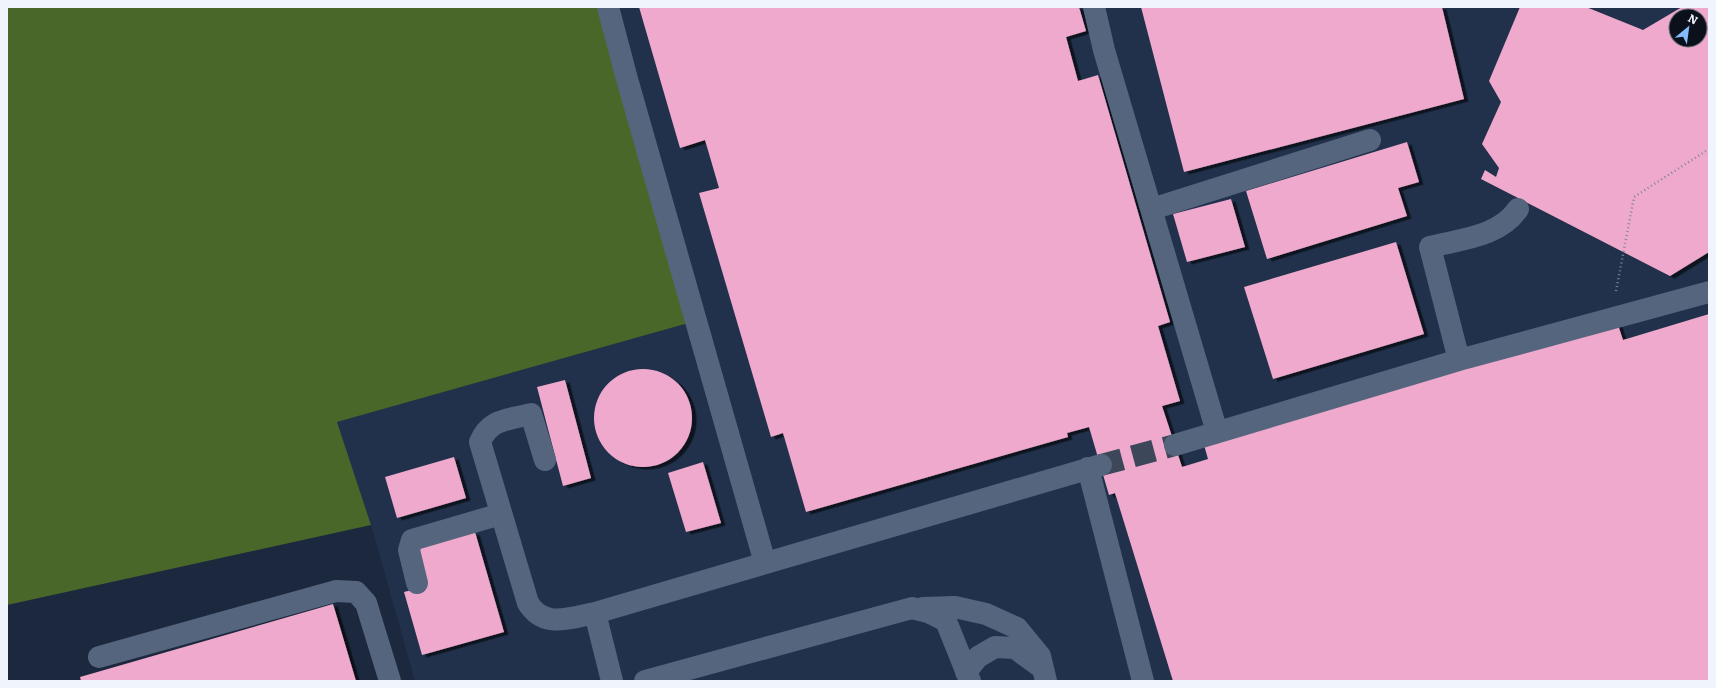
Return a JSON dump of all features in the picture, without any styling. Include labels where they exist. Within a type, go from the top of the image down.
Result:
[{"type":"street","points":[[608,7],[629,87],[765,563]]},
{"type":"street","points":[[1094,7],[1104,50],[1217,432]]},
{"type":"street","points":[[1152,209],[1370,140]]},
{"type":"street","points":[[1459,360],[1430,247],[1493,231],[1512,218],[1518,209]]},
{"type":"street","points":[[1175,445],[1459,360],[1709,292]]},
{"type":"street","points":[[545,460],[532,414],[492,424],[484,432],[480,442],[528,603],[533,612],[545,619],[557,620],[595,613],[1094,466],[1143,681]]},
{"type":"street","points":[[416,583],[409,550],[412,540],[502,514]]},
{"type":"street","points":[[99,657],[336,591],[356,592],[366,603],[390,681]]},
{"type":"street","points":[[645,681],[912,608],[956,607],[986,614],[1017,628],[1040,656],[1045,675]]},
{"type":"street","points":[[912,608],[928,612],[946,621],[968,676]]},
{"type":"street","points":[[595,613],[612,681]]},
{"type":"street","points":[[968,676],[978,657],[995,648],[1015,648],[1045,675]]},
{"type":"path","points":[[1615,296],[1634,197],[1709,149]]},
{"type":"shaded area","points":[[602,7],[1709,7],[1709,681],[415,681],[371,525],[337,422],[692,322]]},
{"type":"green space","points":[[7,7],[602,7],[692,322],[337,422],[371,525],[7,605]]},
{"type":"building","points":[[639,7],[1079,7],[1086,31],[1066,37],[1078,81],[1098,75],[1170,322],[1158,326],[1180,401],[1162,406],[1182,467],[1208,459],[1204,445],[1617,322],[1623,340],[1709,314],[1709,681],[1173,681],[1115,493],[1109,495],[1089,427],[1067,433],[1068,437],[806,512],[783,433],[771,437],[699,193],[719,188],[705,140],[680,148]]},
{"type":"building","points":[[1141,7],[1442,7],[1464,99],[1184,172]]},
{"type":"building","points":[[1520,7],[1586,7],[1643,30],[1668,15],[1668,48],[1708,48],[1708,8],[1680,8],[1709,7],[1709,252],[1670,276],[1481,179],[1485,170],[1496,177],[1499,168],[1482,144],[1501,102],[1489,81]]},
{"type":"building","points":[[1407,142],[1419,182],[1398,188],[1407,216],[1267,259],[1246,191]]},
{"type":"building","points":[[1231,199],[1245,247],[1187,262],[1173,214]]},
{"type":"building","points":[[1396,242],[1424,334],[1273,379],[1244,287]]},
{"type":"building","points":[[643,369],[653,370],[670,377],[684,391],[691,408],[691,428],[684,445],[670,459],[653,466],[643,467],[633,466],[616,459],[602,445],[595,428],[594,418],[595,408],[602,391],[616,377],[633,370]]},
{"type":"building","points":[[565,380],[591,478],[563,486],[537,387]]},
{"type":"building","points":[[454,457],[466,498],[397,518],[385,477]]},
{"type":"building","points":[[703,462],[721,523],[686,532],[668,473]]},
{"type":"building","points":[[475,532],[504,632],[422,655],[404,592],[427,586],[416,549]]},
{"type":"building","points":[[333,604],[356,681],[81,681],[80,677]]},
{"type":"tunnel","points":[[1101,465],[1175,445]]}]
